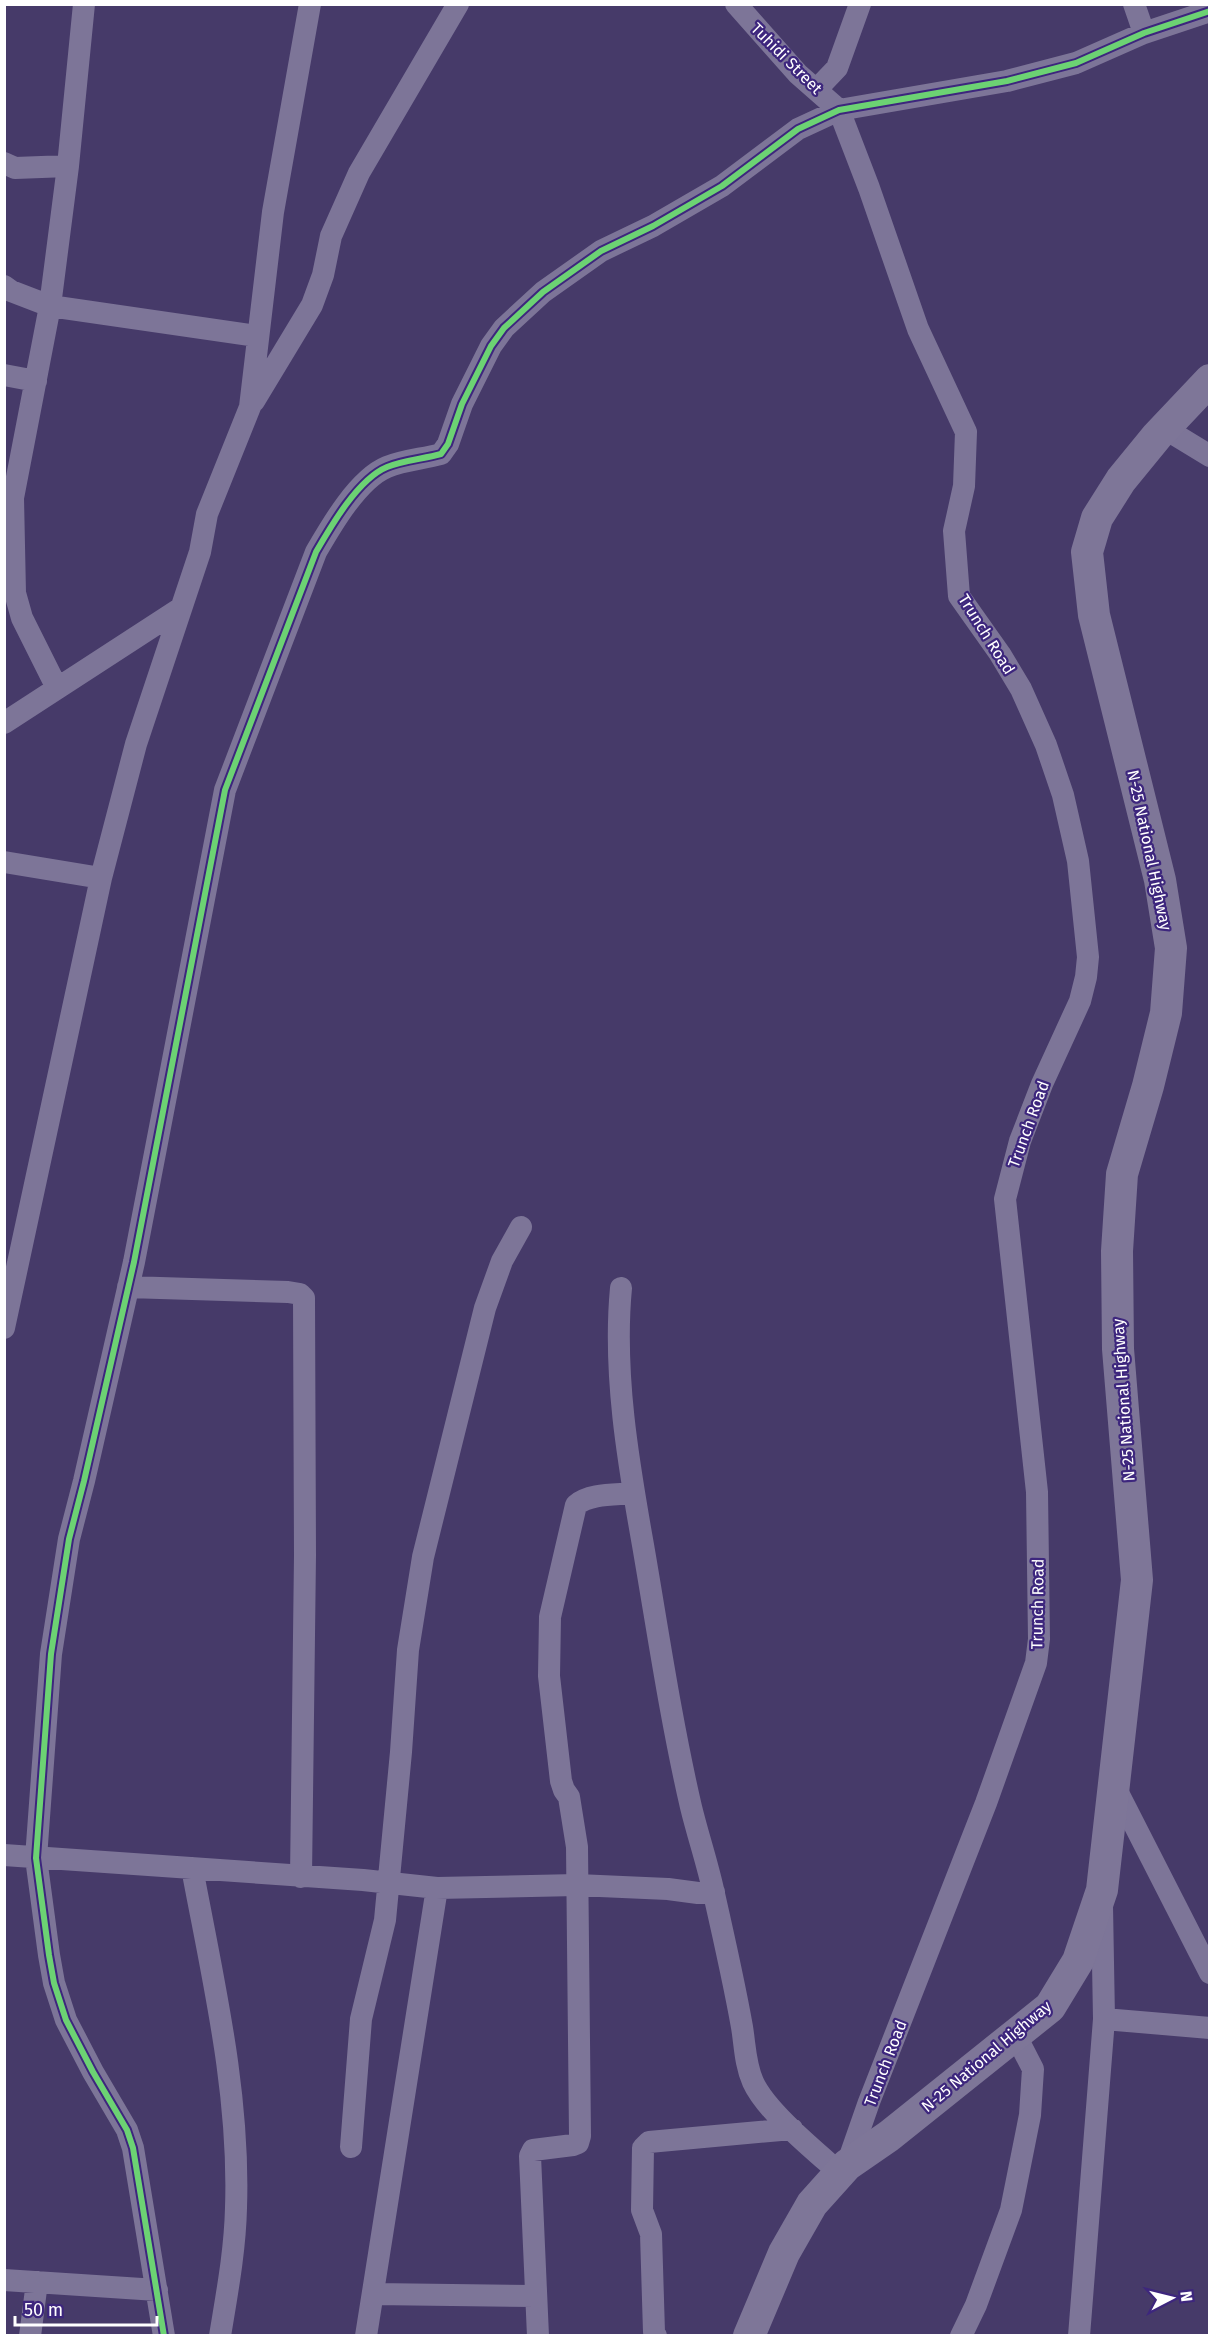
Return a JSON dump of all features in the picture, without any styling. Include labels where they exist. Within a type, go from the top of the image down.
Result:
[{"type":"highway","name":"N-25 National Highway","points":[[749,2336],[784,2253],[812,2204],[844,2169],[890,2136],[1050,2007],[1078,1961],[1102,1890],[1137,1580],[1118,1349],[1117,1251],[1122,1174],[1148,1086],[1166,1013],[1171,948],[1160,879],[1094,615],[1087,552],[1097,518],[1121,480],[1164,428],[1209,380]]},
{"type":"street","points":[[57,688],[22,618],[15,593],[10,586],[13,498],[50,306],[68,166],[84,4]]},
{"type":"street","points":[[250,406],[273,212],[310,4]]},
{"type":"street","points":[[5,1325],[101,878],[136,744],[200,552],[207,514],[250,406],[312,306],[323,275],[331,236],[359,173],[458,4]]},
{"type":"street","name":"Tuhidi Street","points":[[736,4],[798,74],[839,110]]},
{"type":"street","points":[[817,89],[837,68],[860,4]]},
{"type":"street","points":[[1134,4],[1144,33]]},
{"type":"street","points":[[164,2336],[130,2139],[66,2020],[54,1983],[36,1858],[51,1653],[69,1539],[128,1287],[225,790],[316,552],[333,522],[350,499],[384,469],[402,462],[441,454],[491,346],[504,327],[543,292],[600,252],[653,226],[722,186],[798,129],[839,110],[1007,81],[1082,61],[1144,33],[1209,11]]},
{"type":"street","name":"Trunch Road","points":[[839,110],[918,329],[966,432],[964,486],[954,531],[960,596],[1021,689],[1046,745],[1063,795],[1078,861],[1088,957],[1080,1002],[1042,1084],[1020,1141],[1005,1199],[1037,1492],[1039,1639],[1036,1663],[986,1803],[844,2169]]},
{"type":"street","points":[[4,163],[15,168],[68,166]]},
{"type":"street","points":[[4,285],[11,291],[50,306],[257,336]]},
{"type":"street","points":[[4,375],[36,381]]},
{"type":"street","points":[[1164,428],[1209,456]]},
{"type":"street","points":[[4,723],[181,608]]},
{"type":"street","points":[[4,862],[101,878]]},
{"type":"street","points":[[351,2147],[361,2019],[381,1941],[390,1883],[408,1650],[423,1557],[486,1308],[502,1261],[521,1227]]},
{"type":"street","points":[[128,1287],[288,1292],[300,1294],[304,1298],[305,1555],[301,1877]]},
{"type":"street","points":[[621,1288],[618,1357],[634,1493],[681,1758],[714,1892],[750,2073],[760,2094],[792,2129],[844,2169]]},
{"type":"street","points":[[538,2336],[530,2156],[533,2150],[540,2147],[578,2143],[580,2136],[577,1847],[569,1797],[561,1780],[549,1676],[550,1617],[576,1505],[582,1500],[591,1498],[634,1493]]},
{"type":"street","points":[[1113,1784],[1209,1973]]},
{"type":"street","points":[[4,1855],[437,1888],[577,1885],[714,1892]]},
{"type":"street","points":[[192,1868],[226,2048],[232,2095],[236,2216],[234,2246],[220,2336]]},
{"type":"street","points":[[366,2336],[437,1888]]},
{"type":"street","points":[[1079,2336],[1104,2019],[1102,1890]]},
{"type":"street","points":[[1104,2019],[1209,2028]]},
{"type":"street","points":[[961,2336],[976,2305],[1011,2210],[1030,2115],[1033,2069],[1016,2036]]},
{"type":"street","points":[[656,2336],[654,2332],[651,2234],[642,2210],[643,2148],[649,2142],[792,2129]]},
{"type":"street","points":[[4,2280],[157,2290]]},
{"type":"street","points":[[30,2336],[37,2282]]},
{"type":"street","points":[[374,2294],[535,2296]]},
{"type":"cycle path","points":[[164,2336],[133,2148],[127,2130],[66,2020],[54,1983],[49,1955],[36,1858],[51,1654],[69,1539],[134,1262],[225,790],[316,552],[346,504],[376,473],[393,465],[441,454],[448,444],[462,404],[491,346],[504,328],[543,292],[601,251],[653,226],[722,186],[798,129],[839,110],[1007,81],[1076,63],[1144,33],[1210,11]]}]
